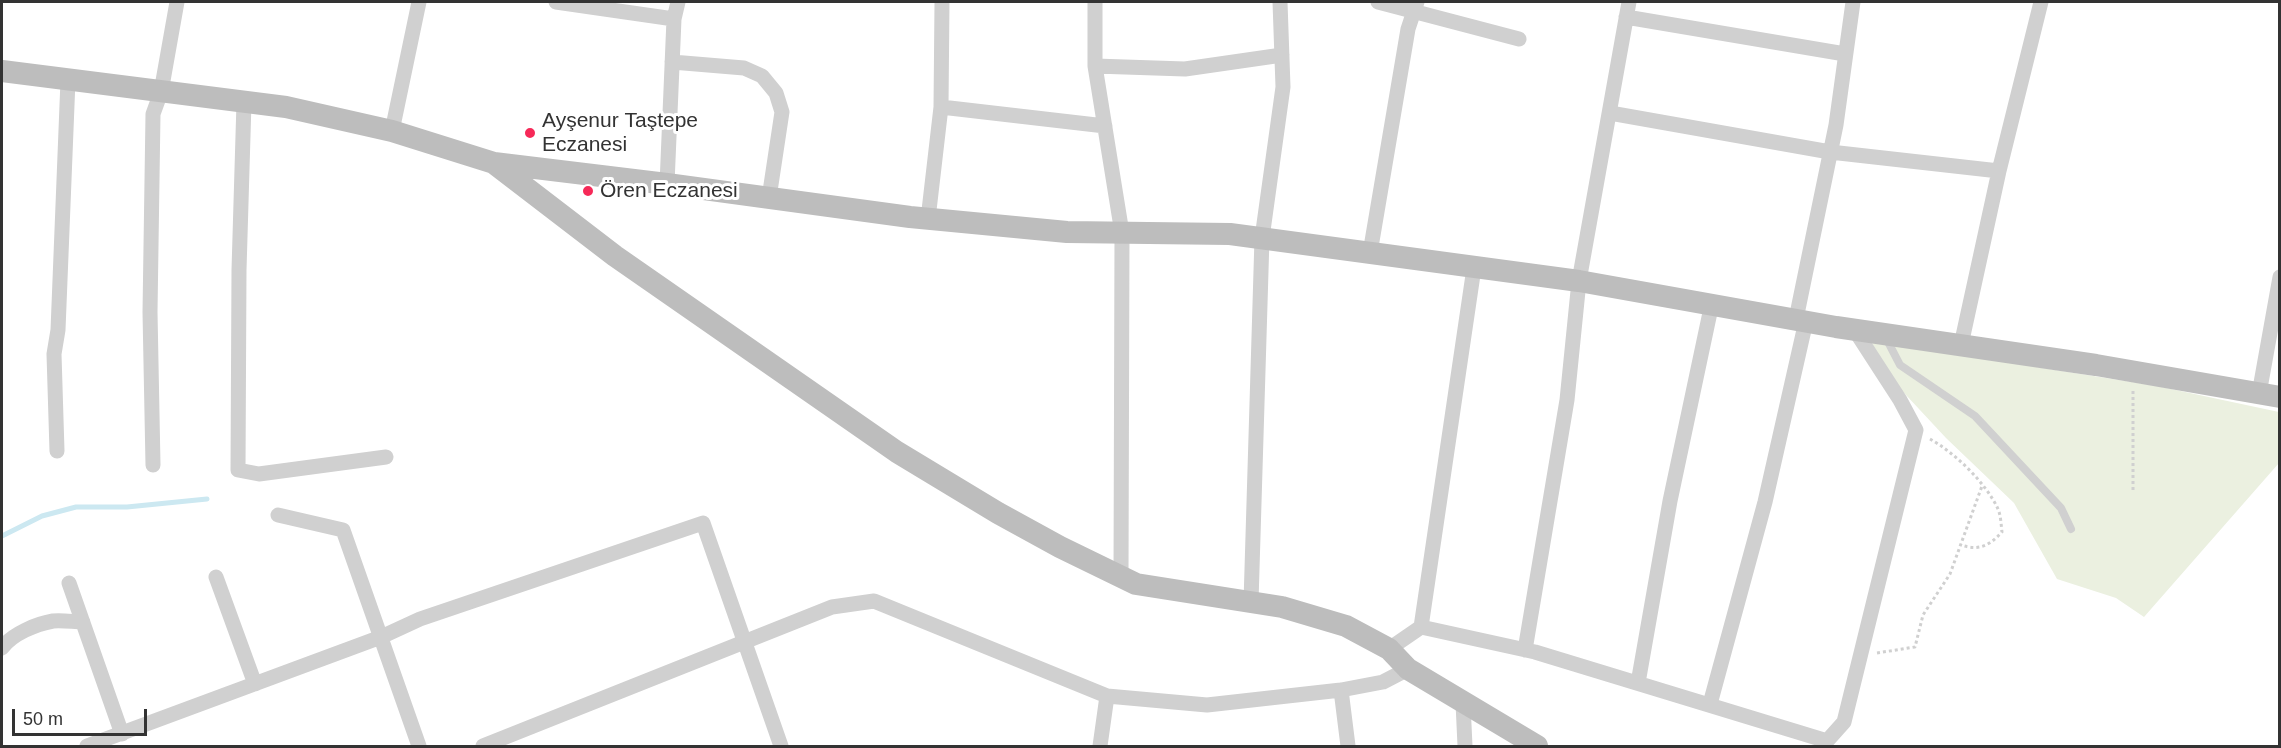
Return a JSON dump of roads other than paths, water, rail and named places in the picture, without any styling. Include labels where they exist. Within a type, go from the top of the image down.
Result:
[{"type":"street","points":[[153,465],[150,312],[153,114],[161,92],[177,2]]},
{"type":"street","points":[[392,131],[419,2]]},
{"type":"street","points":[[556,2],[674,19]]},
{"type":"street","points":[[667,184],[674,19],[678,2]]},
{"type":"street","points":[[928,219],[941,107],[942,2]]},
{"type":"street","points":[[1095,2],[1095,66],[1122,233],[1120,576]]},
{"type":"street","points":[[1251,602],[1262,238],[1283,87],[1280,2]]},
{"type":"street","points":[[1378,2],[1415,6],[1519,39]]},
{"type":"street","points":[[1525,650],[1567,400],[1579,280],[1629,2]]},
{"type":"street","points":[[1710,704],[1765,502],[1801,320],[1853,2]]},
{"type":"street","points":[[1961,345],[1999,171],[2041,2]]},
{"type":"street","points":[[1370,253],[1408,29],[1415,6]]},
{"type":"street","points":[[1626,17],[1845,54]]},
{"type":"street","points":[[1095,66],[1185,69],[1282,55]]},
{"type":"street","points":[[672,62],[744,68],[762,76],[776,93],[782,112],[769,198]]},
{"type":"street","points":[[2,71],[286,108],[392,131],[494,163],[928,219],[1067,232],[1230,234],[1262,238],[1474,268],[1579,280],[1854,329],[2133,371],[2269,396],[2280,277]]},
{"type":"street","points":[[57,451],[54,354],[58,330],[68,80]]},
{"type":"street","points":[[244,102],[239,270],[238,470],[259,474],[386,457]]},
{"type":"street","points":[[941,107],[1105,126]]},
{"type":"street","points":[[1610,113],[1830,152],[1999,171]]},
{"type":"street","points":[[494,163],[615,256],[897,452],[998,513],[1136,584],[1282,607],[1346,626],[1389,649],[1408,669],[1537,747]]},
{"type":"street","points":[[1421,627],[1474,268]]},
{"type":"street","points":[[1638,683],[1670,501],[1712,303]]},
{"type":"street","points":[[1389,649],[1421,627],[1525,650],[1827,741],[1844,722],[1916,430],[1900,400],[1854,329]]},
{"type":"street","points":[[278,515],[343,530],[419,747]]},
{"type":"street","points":[[87,747],[381,637],[420,619],[703,523],[781,747]]},
{"type":"street","points":[[216,577],[255,684]]},
{"type":"street","points":[[69,583],[122,734]]},
{"type":"street","points":[[483,747],[831,607],[874,601],[1107,696],[1207,705],[1341,690],[1383,682],[1408,669]]},
{"type":"street","points":[[2,648],[6,642],[23,631],[53,621],[83,622]]},
{"type":"street","points":[[1341,690],[1348,747]]},
{"type":"street","points":[[1100,747],[1107,696]]},
{"type":"street","points":[[1463,703],[1465,747]]},
{"type":"lane","points":[[1884,334],[1900,364],[1975,416],[2061,508],[2071,529]]},
{"type":"waterway","points":[[2,536],[42,516],[76,507],[127,507],[207,499]]},
{"type":"place","name":"Ayşenur Taştepe Eczanesi","points":[[530,133]]},
{"type":"place","name":"Ören Eczanesi","points":[[588,191]]}]
